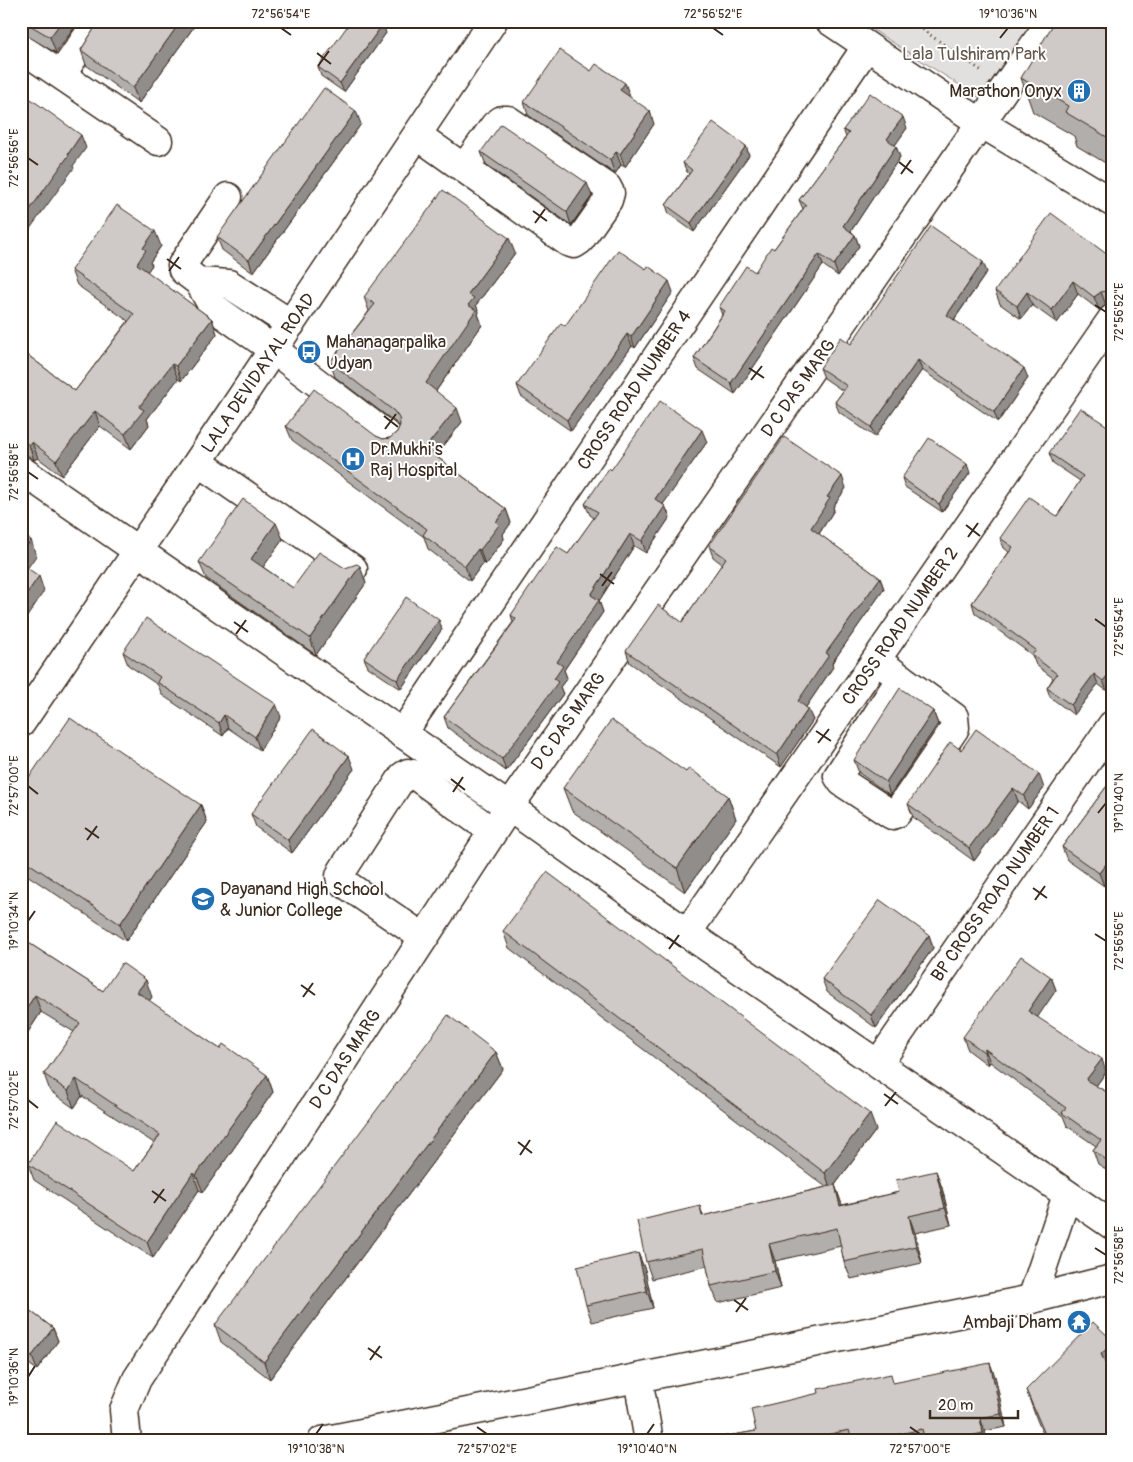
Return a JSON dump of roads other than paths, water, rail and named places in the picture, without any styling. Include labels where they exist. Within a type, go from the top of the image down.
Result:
[{"type":"street","points":[[61,75],[98,21]]},
{"type":"street","name":"LALA DEVIDAYAL ROAD","points":[[21,722],[139,551],[493,21]]},
{"type":"street","points":[[830,21],[981,122],[1112,202]]},
{"type":"street","name":"D C DAS MARG","points":[[127,1441],[124,1410],[138,1379],[416,932],[502,802],[1051,21]]},
{"type":"street","name":"CROSS ROAD NUMBER 4","points":[[402,734],[867,46]]},
{"type":"street","points":[[21,48],[158,141]]},
{"type":"street","points":[[418,134],[464,168],[568,242],[574,244],[580,240],[608,200],[610,193],[607,187],[508,120],[502,120],[495,125],[464,168]]},
{"type":"street","points":[[228,198],[182,265],[186,274],[200,282],[230,284],[290,324]]},
{"type":"street","points":[[200,282],[213,308],[274,350],[390,438]]},
{"type":"street","name":"CROSS ROAD NUMBER 2","points":[[687,933],[1112,319]]},
{"type":"street","points":[[198,462],[353,569]]},
{"type":"street","points":[[21,470],[502,802],[687,933],[1112,1225]]},
{"type":"street","points":[[876,660],[901,678],[954,718],[956,722],[955,728],[897,813],[892,815],[842,782],[838,776],[901,678]]},
{"type":"street","name":"BP CROSS ROAD NUMBER 1","points":[[878,1064],[1112,725]]},
{"type":"street","points":[[434,789],[450,766]]},
{"type":"street","points":[[416,932],[341,881],[340,876],[403,776],[413,774],[478,821]]},
{"type":"street","points":[[457,870],[478,821],[502,802]]},
{"type":"street","points":[[1032,1299],[1067,1195]]},
{"type":"street","points":[[322,1441],[1032,1299],[1112,1279]]},
{"type":"street","points":[[638,1378],[649,1441]]},
{"type":"place","name":"Marathon Onyx","points":[[1079,91]]},
{"type":"place","name":"Mahanagarpalika Udyan","points":[[309,352]]},
{"type":"place","name":"Dr.Mukhi's Raj Hospital","points":[[353,459]]},
{"type":"place","name":"Dayanand High School & Junior College","points":[[203,899]]},
{"type":"place","name":"Ambaji Dham","points":[[1079,1322]]},
{"type":"park label","name":"Lala Tulshiram Park","points":[[974,54]]}]
